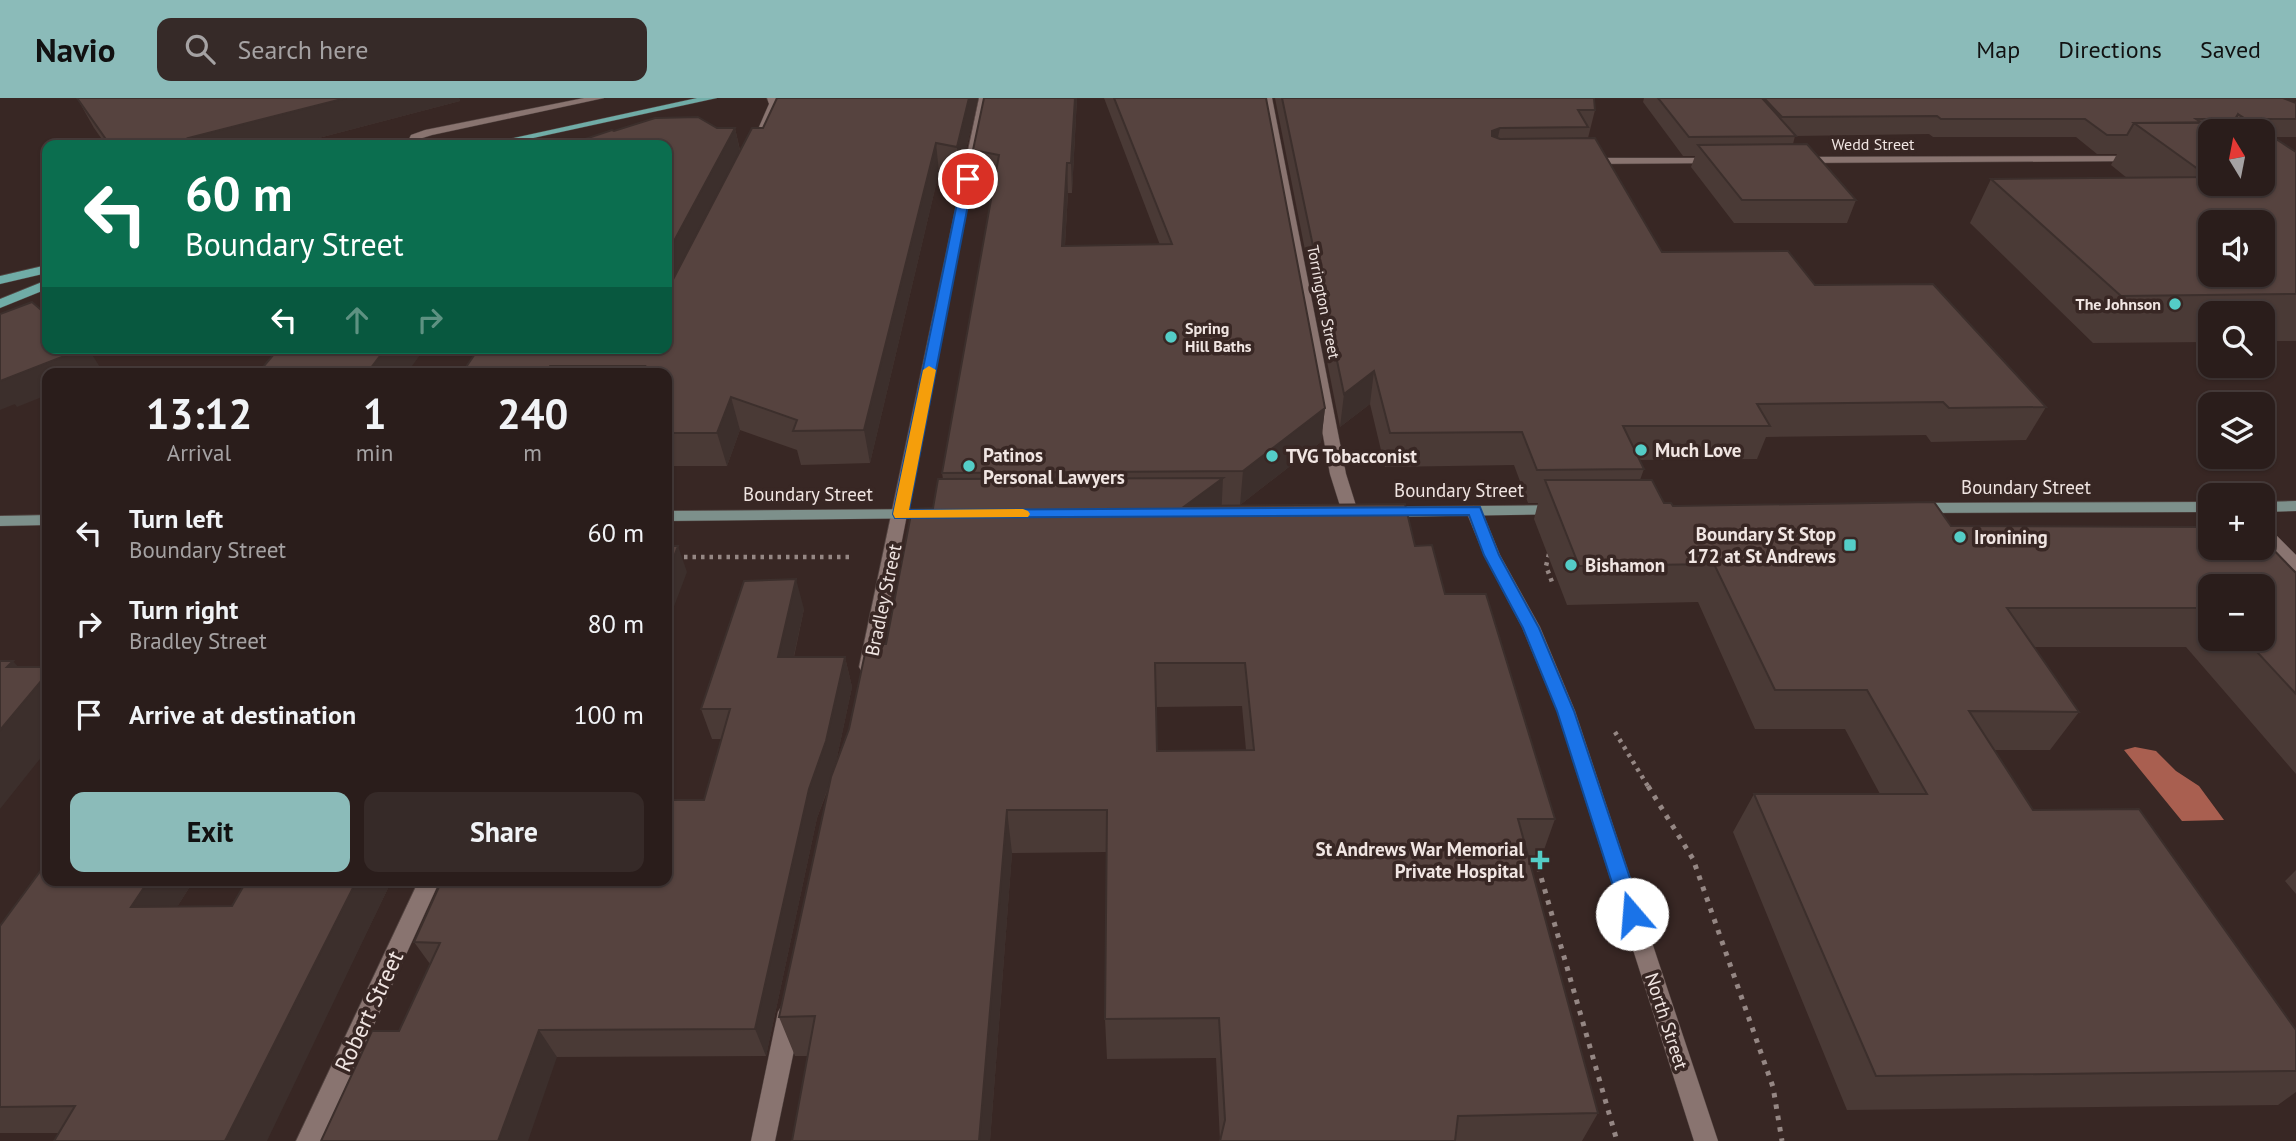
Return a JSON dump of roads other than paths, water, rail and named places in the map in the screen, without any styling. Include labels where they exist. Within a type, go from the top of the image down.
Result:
[{"type":"main road","points":[[511,140],[712,98]]},
{"type":"main road","points":[[0,280],[42,270]]},
{"type":"main road","points":[[0,304],[42,286]]},
{"type":"main road","points":[[2275,507],[2296,506]]},
{"type":"main road","name":"Boundary Street","points":[[1905,509],[2198,507]]},
{"type":"main road","name":"Boundary Street","points":[[1343,512],[1572,510]]},
{"type":"main road","name":"Boundary Street","points":[[672,516],[955,514]]},
{"type":"main road","points":[[0,521],[42,520]]},
{"type":"street","points":[[414,140],[429,132],[599,98]]},
{"type":"street","points":[[760,134],[773,109],[772,98]]},
{"type":"street","name":"Bradley Street","points":[[863,691],[984,98]]},
{"type":"street","name":"Torrington Street","points":[[1268,98],[1343,512]]},
{"type":"street","name":"Wedd Street","points":[[1783,160],[2155,159]]},
{"type":"street","points":[[1577,161],[1728,161]]},
{"type":"street","name":"North Street","points":[[1474,511],[1492,555],[1531,628],[1566,711],[1706,1141]]},
{"type":"street","points":[[2275,544],[2296,565]]},
{"type":"street","name":"Robert Street","points":[[308,1141],[427,886]]},
{"type":"street","points":[[763,1141],[794,993]]},
{"type":"place","name":"The Johnson","points":[[2175,304]]},
{"type":"place","name":"Spring Hill Baths","points":[[1171,337]]},
{"type":"place","name":"Much Love","points":[[1641,450]]},
{"type":"place","name":"TVG Tobacconist","points":[[1272,456]]},
{"type":"place","name":"Patinos Personal Lawyers","points":[[969,466]]},
{"type":"place","name":"Ironining","points":[[1960,537]]},
{"type":"place","name":"Boundary St Stop 172 at St Andrews","points":[[1850,545]]},
{"type":"place","name":"Bishamon","points":[[1571,565]]},
{"type":"place","name":"St Andrews War Memorial Private Hospital","points":[[1540,860]]}]
